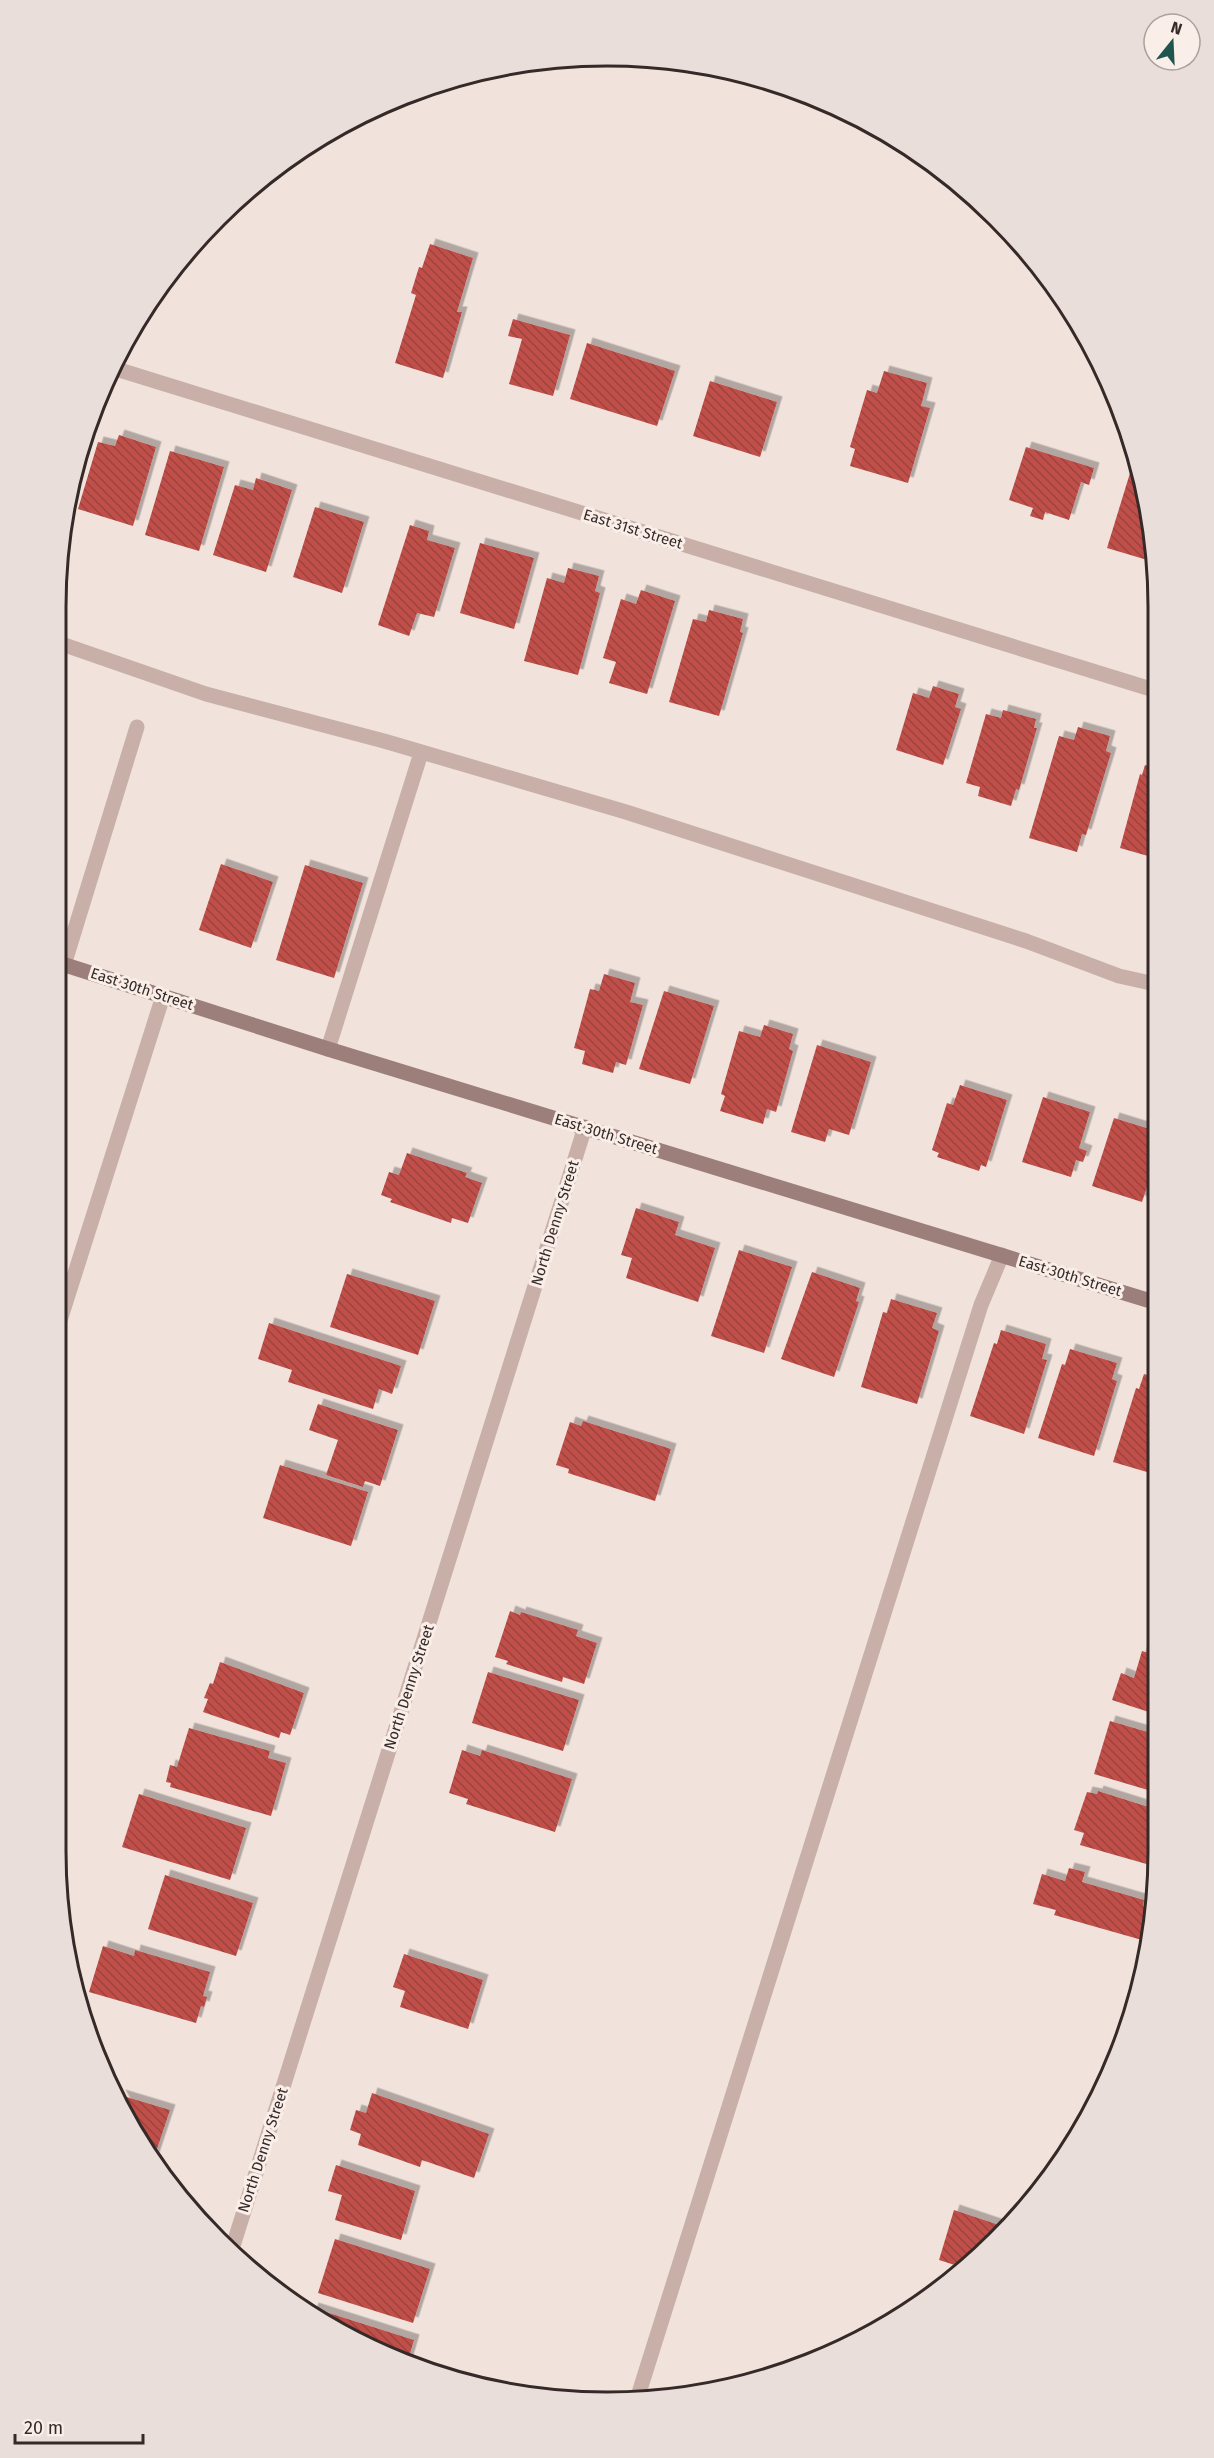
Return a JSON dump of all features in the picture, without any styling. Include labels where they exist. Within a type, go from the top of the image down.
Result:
[{"type":"main road","name":"East 30th Street","points":[[66,965],[328,1049],[1148,1301]]},
{"type":"street","name":"East 31st Street","points":[[121,370],[1148,688]]},
{"type":"street","points":[[66,645],[206,694],[626,812],[1026,941],[1119,976],[1148,982]]},
{"type":"street","points":[[66,945],[137,727]]},
{"type":"street","points":[[328,1049],[421,753]]},
{"type":"street","points":[[66,1282],[163,996]]},
{"type":"street","name":"North Denny Street","points":[[233,2242],[585,1127]]},
{"type":"street","points":[[640,2391],[981,1305],[1002,1255]]},
{"type":"building","points":[[430,244],[473,258],[457,312],[462,312],[443,378],[395,363],[416,295],[411,293],[419,267],[422,268]]},
{"type":"building","points":[[513,319],[570,335],[553,396],[509,384],[522,339],[508,336]]},
{"type":"building","points":[[587,343],[675,371],[657,426],[570,399]]},
{"type":"building","points":[[884,371],[927,383],[921,406],[930,408],[908,483],[850,466],[855,449],[850,447],[867,390],[877,393]]},
{"type":"building","points":[[710,381],[777,402],[760,457],[693,436]]},
{"type":"building","points":[[119,435],[156,447],[133,526],[78,509],[98,442],[115,446]]},
{"type":"building","points":[[1026,447],[1094,468],[1089,485],[1081,482],[1069,520],[1045,512],[1043,520],[1030,516],[1033,508],[1009,500]]},
{"type":"building","points":[[170,451],[224,467],[199,551],[145,535]]},
{"type":"building","points":[[1131,470],[1138,501],[1146,560],[1107,548]]},
{"type":"building","points":[[256,478],[292,490],[266,572],[213,555],[235,485],[253,490]]},
{"type":"building","points":[[315,507],[364,522],[342,593],[293,577]]},
{"type":"building","points":[[410,525],[429,531],[427,540],[455,548],[434,617],[417,613],[409,636],[378,625]]},
{"type":"building","points":[[480,543],[534,558],[514,629],[460,613]]},
{"type":"building","points":[[568,568],[599,576],[595,591],[600,593],[578,675],[524,661],[547,578],[564,583]]},
{"type":"building","points":[[641,590],[675,601],[647,694],[609,683],[616,662],[603,658],[621,599],[636,604]]},
{"type":"building","points":[[709,610],[743,619],[740,632],[743,633],[719,716],[669,702],[693,619],[706,622]]},
{"type":"building","points":[[933,686],[959,694],[955,707],[961,709],[943,765],[896,750],[913,693],[929,698]]},
{"type":"building","points":[[1003,710],[1036,719],[1034,728],[1037,728],[1019,790],[1016,789],[1011,806],[978,796],[980,787],[966,783],[986,714],[1001,718]]},
{"type":"building","points":[[1078,727],[1110,736],[1106,751],[1111,753],[1086,835],[1082,834],[1077,852],[1029,838],[1059,736],[1074,740]]},
{"type":"building","points":[[1145,765],[1148,766],[1148,856],[1120,848],[1140,774],[1142,775]]},
{"type":"building","points":[[221,864],[273,882],[251,948],[199,930]]},
{"type":"building","points":[[305,865],[363,883],[334,978],[276,960]]},
{"type":"building","points":[[604,974],[635,983],[630,1002],[643,1005],[626,1065],[616,1062],[613,1073],[582,1064],[585,1051],[574,1048],[590,989],[599,991]]},
{"type":"building","points":[[664,991],[714,1006],[690,1084],[639,1069]]},
{"type":"building","points":[[764,1025],[793,1034],[789,1049],[793,1051],[776,1112],[767,1109],[763,1124],[720,1111],[725,1096],[721,1094],[739,1031],[760,1037]]},
{"type":"building","points":[[817,1045],[871,1062],[849,1135],[829,1129],[825,1142],[791,1132]]},
{"type":"building","points":[[960,1085],[1007,1100],[986,1167],[981,1165],[979,1171],[937,1157],[939,1153],[932,1150],[947,1103],[953,1105]]},
{"type":"building","points":[[1043,1097],[1090,1112],[1079,1148],[1087,1151],[1083,1162],[1076,1160],[1071,1177],[1022,1162]]},
{"type":"building","points":[[1114,1118],[1148,1129],[1148,1184],[1142,1202],[1092,1186]]},
{"type":"building","points":[[407,1153],[467,1173],[465,1177],[482,1183],[468,1223],[452,1218],[451,1223],[390,1202],[392,1199],[381,1195],[389,1172],[399,1175]]},
{"type":"building","points":[[636,1208],[679,1222],[675,1235],[715,1248],[698,1302],[626,1278],[632,1258],[621,1255]]},
{"type":"building","points":[[739,1250],[792,1267],[764,1353],[711,1336]]},
{"type":"building","points":[[812,1272],[860,1288],[856,1301],[859,1302],[834,1377],[781,1359]]},
{"type":"building","points":[[347,1274],[435,1301],[418,1355],[330,1327]]},
{"type":"building","points":[[891,1299],[937,1313],[932,1328],[939,1331],[917,1404],[861,1387],[883,1312],[887,1313]]},
{"type":"building","points":[[269,1323],[401,1366],[392,1394],[379,1389],[373,1409],[288,1382],[292,1370],[258,1359]]},
{"type":"building","points":[[1001,1330],[1046,1344],[1042,1359],[1047,1360],[1024,1434],[970,1416],[994,1343],[997,1344]]},
{"type":"building","points":[[1070,1349],[1117,1363],[1112,1379],[1117,1381],[1094,1456],[1038,1438],[1062,1364],[1065,1365]]},
{"type":"building","points":[[1144,1374],[1148,1375],[1148,1472],[1113,1462],[1136,1388],[1139,1389]]},
{"type":"building","points":[[318,1404],[398,1430],[380,1486],[365,1481],[363,1487],[326,1475],[338,1440],[309,1430]]},
{"type":"building","points":[[583,1421],[671,1449],[655,1501],[568,1473],[569,1469],[556,1465],[570,1422],[581,1426]]},
{"type":"building","points":[[280,1465],[368,1492],[351,1546],[263,1518]]},
{"type":"building","points":[[510,1611],[520,1615],[521,1612],[578,1630],[576,1636],[597,1643],[584,1684],[563,1677],[562,1682],[506,1664],[508,1661],[495,1657]]},
{"type":"building","points":[[1142,1651],[1148,1653],[1148,1712],[1112,1700],[1121,1673],[1134,1678]]},
{"type":"building","points":[[220,1662],[304,1693],[290,1735],[281,1732],[279,1738],[203,1712],[208,1699],[204,1698],[210,1683],[213,1684]]},
{"type":"building","points":[[488,1672],[579,1700],[563,1751],[472,1723]]},
{"type":"building","points":[[1110,1721],[1148,1732],[1148,1790],[1094,1774]]},
{"type":"building","points":[[189,1728],[270,1751],[268,1758],[286,1763],[271,1816],[170,1787],[171,1783],[166,1782],[170,1765],[177,1767]]},
{"type":"building","points":[[462,1750],[480,1756],[482,1750],[572,1779],[555,1832],[466,1804],[468,1799],[449,1793]]},
{"type":"building","points":[[1098,1791],[1148,1807],[1148,1864],[1080,1845],[1084,1833],[1074,1830],[1087,1792],[1097,1794]]},
{"type":"building","points":[[139,1794],[246,1828],[230,1880],[122,1847]]},
{"type":"building","points":[[1069,1868],[1085,1872],[1082,1882],[1144,1900],[1140,1940],[1054,1915],[1056,1910],[1033,1904],[1042,1874],[1065,1881]]},
{"type":"building","points":[[165,1875],[253,1903],[236,1956],[148,1929]]},
{"type":"building","points":[[103,1946],[134,1956],[135,1950],[210,1972],[203,1996],[207,1997],[204,2007],[201,2006],[196,2023],[89,1992]]},
{"type":"building","points":[[404,1954],[483,1980],[468,2029],[400,2007],[405,1991],[393,1987]]},
{"type":"building","points":[[372,2093],[489,2134],[474,2178],[422,2160],[420,2167],[358,2145],[361,2134],[350,2130],[356,2110],[366,2113]]},
{"type":"building","points":[[125,2097],[170,2110],[156,2151]]},
{"type":"building","points":[[336,2165],[415,2191],[401,2240],[335,2220],[342,2195],[328,2191]]},
{"type":"building","points":[[954,2210],[998,2225],[955,2265],[939,2260]]},
{"type":"building","points":[[335,2239],[430,2269],[413,2323],[318,2293]]},
{"type":"building","points":[[321,2311],[414,2340],[410,2355],[368,2336]]}]
